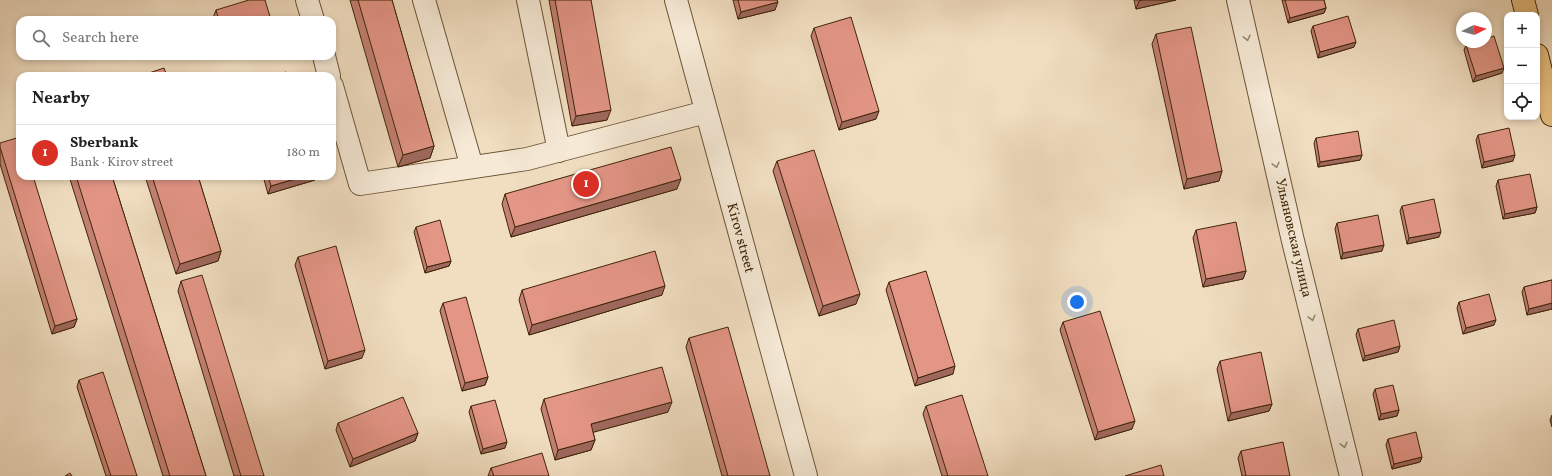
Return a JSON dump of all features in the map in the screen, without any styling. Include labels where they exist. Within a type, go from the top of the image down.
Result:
[{"type":"main road","points":[[1523,0],[1526,12]]},
{"type":"main road","points":[[1540,67],[1552,115]]},
{"type":"street","points":[[307,0],[312,16]]},
{"type":"street","points":[[424,0],[472,167]]},
{"type":"street","points":[[528,0],[559,150]]},
{"type":"street","name":"Kirov street","points":[[676,0],[806,476]]},
{"type":"street","name":"Ульяновская улица","points":[[1238,0],[1351,476]]},
{"type":"street","points":[[325,60],[328,72]]},
{"type":"street","points":[[336,100],[360,184],[527,159],[706,112]]},
{"type":"building","points":[[249,0],[265,0],[270,16],[218,16],[216,10]]},
{"type":"building","points":[[358,0],[392,0],[434,146],[403,155]]},
{"type":"building","points":[[555,0],[591,0],[611,110],[576,116]]},
{"type":"building","points":[[738,0],[777,0],[778,2],[741,12]]},
{"type":"building","points":[[1285,0],[1324,0],[1326,8],[1290,18]]},
{"type":"building","points":[[1348,16],[1356,42],[1320,52],[1313,26]]},
{"type":"building","points":[[851,17],[879,111],[842,122],[814,28]]},
{"type":"building","points":[[1191,27],[1222,171],[1187,179],[1156,34]]},
{"type":"building","points":[[1494,36],[1504,68],[1476,76],[1467,48],[1492,48],[1492,37]]},
{"type":"building","points":[[164,68],[166,72],[152,72]]},
{"type":"building","points":[[1509,128],[1515,155],[1484,162],[1478,135]]},
{"type":"building","points":[[1358,131],[1362,155],[1320,162],[1316,138]]},
{"type":"building","points":[[16,138],[16,180],[34,180],[77,319],[55,326],[0,143]]},
{"type":"building","points":[[671,147],[681,179],[515,227],[505,194]]},
{"type":"building","points":[[814,150],[860,294],[823,306],[777,161]]},
{"type":"building","points":[[1530,174],[1537,207],[1505,214],[1498,180]]},
{"type":"building","points":[[77,180],[113,180],[206,476],[170,476]]},
{"type":"building","points":[[153,180],[199,180],[221,251],[180,264]]},
{"type":"building","points":[[269,180],[291,180],[271,186]]},
{"type":"building","points":[[1434,199],[1441,232],[1409,238],[1402,206]]},
{"type":"building","points":[[1378,215],[1384,245],[1343,253],[1337,223]]},
{"type":"building","points":[[440,220],[451,261],[427,267],[416,227]]},
{"type":"building","points":[[1236,222],[1246,271],[1206,279],[1196,230]]},
{"type":"building","points":[[336,246],[365,350],[328,361],[298,257]]},
{"type":"building","points":[[655,251],[665,286],[532,325],[522,290]]},
{"type":"building","points":[[926,271],[955,366],[918,378],[889,282]]},
{"type":"building","points":[[202,275],[264,476],[241,476],[181,281]]},
{"type":"building","points":[[1552,280],[1552,303],[1529,309],[1524,287]]},
{"type":"building","points":[[1489,294],[1496,320],[1466,328],[1459,302]]},
{"type":"building","points":[[466,297],[488,377],[465,383],[443,303]]},
{"type":"building","points":[[1100,311],[1135,421],[1098,432],[1063,322]]},
{"type":"building","points":[[1394,320],[1400,346],[1365,356],[1358,329]]},
{"type":"building","points":[[728,327],[770,476],[728,476],[689,338]]},
{"type":"building","points":[[1261,352],[1272,404],[1231,413],[1220,361]]},
{"type":"building","points":[[662,367],[672,402],[591,424],[595,440],[558,450],[544,399]]},
{"type":"building","points":[[103,372],[137,476],[111,476],[79,380]]},
{"type":"building","points":[[1393,385],[1399,410],[1381,414],[1375,389]]},
{"type":"building","points":[[962,395],[988,476],[948,476],[926,406]]},
{"type":"building","points":[[403,397],[418,433],[353,459],[338,423]]},
{"type":"building","points":[[495,400],[507,442],[483,449],[471,406]]},
{"type":"building","points":[[1416,432],[1422,457],[1394,464],[1388,439]]},
{"type":"building","points":[[1283,442],[1290,476],[1246,476],[1241,451]]},
{"type":"building","points":[[542,453],[549,476],[494,476],[491,468]]},
{"type":"building","points":[[1161,465],[1164,476],[1125,476]]},
{"type":"building","points":[[70,473],[72,476],[65,476]]},
{"type":"place","name":"Sberbank","points":[[586,184]]}]
